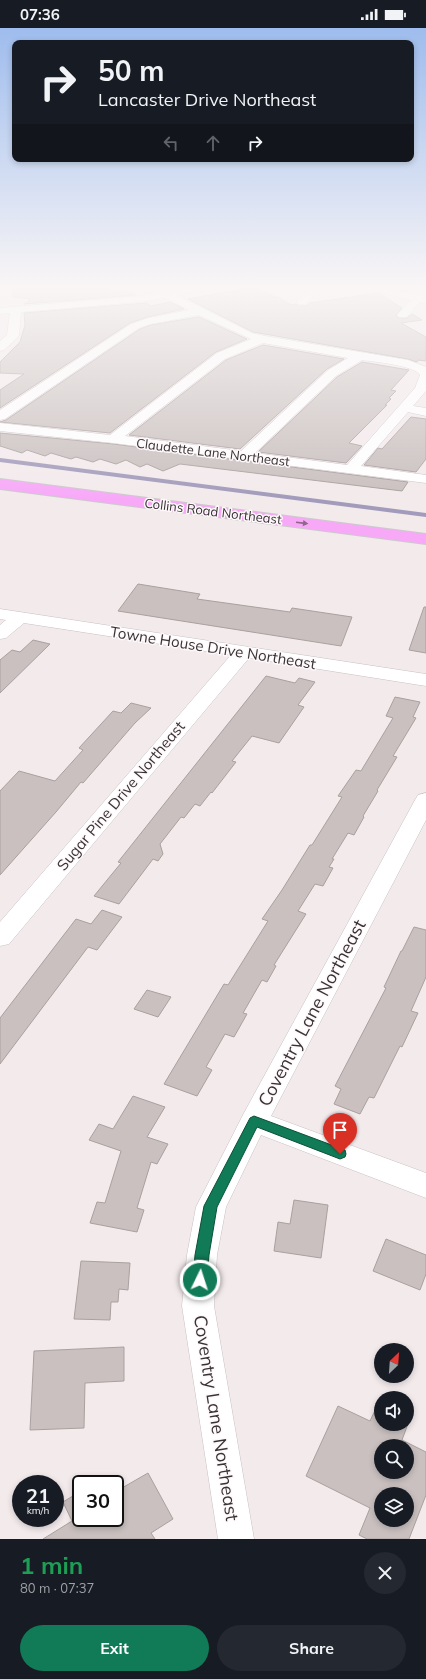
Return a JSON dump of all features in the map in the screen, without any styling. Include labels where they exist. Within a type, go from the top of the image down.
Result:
[{"type":"highway","name":"Collins Road Northeast","points":[[0,473],[426,528]]},
{"type":"highway","name":"Collins Road Northeast","points":[[0,484],[426,539]]},
{"type":"street","points":[[0,416],[86,359]]},
{"type":"street","points":[[112,439],[218,359]]},
{"type":"street","points":[[245,456],[332,373],[356,359]]},
{"type":"street","points":[[351,469],[412,402],[421,389],[426,376],[423,370],[408,364],[375,359]]},
{"type":"street","points":[[412,402],[426,412]]},
{"type":"street","name":"Claudette Lane Northeast","points":[[0,427],[112,439],[426,479]]},
{"type":"street","name":"Towne House Drive Northeast","points":[[0,614],[243,653],[426,680]]},
{"type":"street","points":[[0,634],[20,617]]},
{"type":"street","name":"Sugar Pine Drive Northeast","points":[[0,938],[243,653]]},
{"type":"street","name":"Coventry Lane Northeast","points":[[236,1539],[198,1306],[202,1255],[211,1206],[254,1121],[426,800]]},
{"type":"street","points":[[254,1121],[426,1186]]},
{"type":"building","points":[[3,359],[76,359],[0,408],[0,390],[24,374],[0,373],[0,362]]},
{"type":"building","points":[[97,359],[207,359],[110,433],[0,422],[6,420]]},
{"type":"building","points":[[230,359],[344,359],[327,369],[240,449],[129,435]]},
{"type":"building","points":[[405,359],[426,359],[426,361],[418,360],[417,362]]},
{"type":"building","points":[[362,362],[409,370],[391,390],[396,391],[389,398],[391,399],[385,405],[387,405],[349,443],[362,446],[346,463],[258,452],[337,377]]},
{"type":"building","points":[[411,417],[426,419],[426,459],[416,472],[364,465],[378,448],[382,449]]},
{"type":"building","points":[[0,433],[113,444],[408,482],[402,491],[180,464],[163,471],[147,464],[140,467],[126,460],[116,464],[100,459],[93,462],[76,457],[71,459],[51,453],[45,456],[27,450],[22,453],[0,446]]},
{"type":"building","points":[[138,584],[200,594],[197,599],[290,612],[292,608],[352,617],[341,646],[118,611]]},
{"type":"building","points":[[424,607],[426,607],[426,653],[409,650]]},
{"type":"building","points":[[33,640],[50,644],[0,693],[0,660],[12,650],[20,652]]},
{"type":"building","points":[[266,676],[295,683],[299,678],[315,682],[298,705],[304,707],[279,743],[252,736],[232,761],[236,762],[212,793],[211,792],[200,806],[195,804],[184,818],[181,817],[160,844],[163,854],[158,861],[153,859],[119,904],[94,896],[121,863],[118,862]]},
{"type":"building","points":[[395,697],[420,702],[413,717],[416,718],[393,756],[397,757],[377,790],[378,791],[354,835],[348,833],[332,859],[334,859],[329,867],[333,868],[323,886],[315,884],[298,911],[306,914],[274,965],[276,966],[267,982],[262,980],[243,1013],[247,1014],[234,1037],[225,1034],[206,1067],[212,1070],[197,1096],[164,1084],[224,984],[228,985],[268,921],[262,919],[310,845],[312,845],[342,797],[338,796],[356,770],[361,771],[393,718],[386,716]]},
{"type":"building","points":[[131,703],[151,708],[135,723],[83,783],[81,782],[0,875],[0,791],[19,771],[55,781],[83,750],[79,748],[113,711],[121,713]]},
{"type":"building","points":[[102,910],[122,917],[97,950],[88,947],[0,1064],[0,1018],[76,919],[91,924]]},
{"type":"building","points":[[414,927],[426,930],[426,977],[411,1011],[418,1013],[402,1047],[400,1046],[374,1098],[369,1097],[360,1114],[334,1104],[341,1089],[335,1086],[386,988],[384,987]]},
{"type":"building","points":[[147,990],[171,997],[158,1017],[134,1009]]},
{"type":"building","points":[[133,1096],[165,1107],[147,1137],[168,1144],[157,1164],[151,1162],[137,1208],[144,1210],[137,1232],[90,1223],[97,1202],[105,1203],[121,1151],[89,1140],[99,1124],[113,1129]]},
{"type":"building","points":[[294,1200],[328,1205],[321,1258],[274,1251],[278,1222],[290,1224]]},
{"type":"building","points":[[386,1239],[426,1255],[426,1274],[420,1290],[373,1271]]},
{"type":"building","points":[[81,1261],[130,1263],[128,1290],[119,1289],[118,1302],[111,1302],[110,1320],[74,1319]]},
{"type":"building","points":[[124,1347],[124,1381],[85,1383],[84,1428],[30,1430],[34,1351]]},
{"type":"building","points":[[338,1406],[370,1421],[374,1412],[374,1431],[405,1431],[402,1439],[374,1439],[374,1479],[414,1479],[414,1446],[426,1452],[426,1495],[414,1526],[414,1487],[374,1487],[374,1527],[414,1527],[409,1539],[367,1539],[359,1535],[370,1508],[306,1476]]},
{"type":"building","points":[[148,1473],[173,1519],[151,1533],[155,1539],[43,1539],[72,1521],[72,1527],[124,1527],[124,1487]]},
{"type":"building","points":[[72,1496],[72,1521],[64,1504],[64,1501]]},
{"type":"waterway","points":[[0,460],[426,515]]},
{"type":"route","points":[[200,1280],[202,1255],[211,1206],[254,1121],[340,1154]]}]
